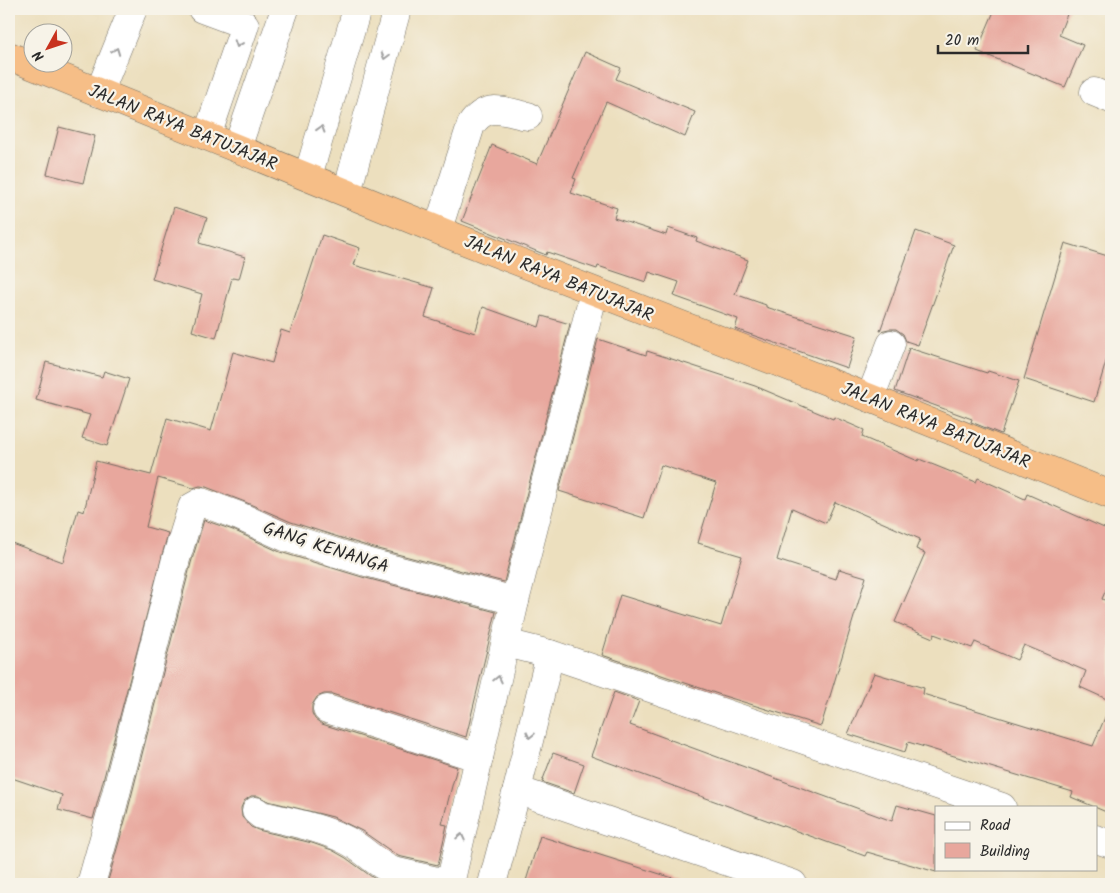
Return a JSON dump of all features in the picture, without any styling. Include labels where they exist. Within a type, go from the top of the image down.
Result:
[{"type":"highway","name":"JALAN RAYA BATUJAJAR","points":[[9,56],[594,292],[1110,490]]},
{"type":"street","points":[[99,93],[133,9]]},
{"type":"street","points":[[202,9],[245,25],[207,136]]},
{"type":"street","points":[[237,148],[285,9]]},
{"type":"street","points":[[308,176],[357,9]]},
{"type":"street","points":[[347,192],[397,9]]},
{"type":"street","points":[[438,229],[471,125],[476,117],[490,109],[528,116]]},
{"type":"street","points":[[256,811],[261,815],[307,825],[347,840],[384,868],[450,884],[515,600],[594,292]]},
{"type":"street","points":[[870,398],[891,344]]},
{"type":"street","name":"GANG KENANGA","points":[[91,884],[112,813],[176,559],[192,507],[201,502],[239,516],[285,537],[366,562],[515,600]]},
{"type":"street","points":[[506,643],[550,654],[999,806]]},
{"type":"street","points":[[492,884],[550,654]]},
{"type":"street","points":[[327,709],[479,758]]},
{"type":"street","points":[[517,790],[792,884]]},
{"type":"street","points":[[1098,840],[1111,844]]},
{"type":"building","points":[[995,9],[1069,9],[1059,35],[1083,45],[1065,87],[977,51]]},
{"type":"building","points":[[585,52],[621,68],[616,79],[695,112],[685,137],[606,102],[573,178],[576,179],[571,193],[617,208],[614,218],[666,235],[668,228],[697,238],[696,241],[748,260],[735,294],[766,305],[766,307],[857,336],[847,368],[735,329],[738,319],[674,296],[679,282],[649,272],[646,282],[598,266],[597,269],[547,252],[546,255],[462,221],[492,145],[537,164]]},
{"type":"building","points":[[59,127],[95,136],[83,183],[47,174]]},
{"type":"building","points":[[174,207],[207,218],[199,243],[245,257],[239,279],[232,278],[216,338],[192,331],[202,294],[152,279]]},
{"type":"building","points":[[916,231],[954,245],[918,345],[906,341],[903,334],[896,329],[880,331]]},
{"type":"building","points":[[322,235],[360,248],[354,265],[434,288],[425,317],[475,333],[483,307],[539,327],[542,316],[570,324],[504,582],[370,547],[291,522],[206,487],[193,488],[158,478],[146,527],[168,533],[93,819],[58,810],[62,795],[9,777],[9,542],[63,562],[78,510],[84,512],[96,461],[151,475],[167,418],[211,431],[233,352],[272,363],[281,330],[290,333]]},
{"type":"building","points":[[1065,243],[1111,257],[1111,345],[1094,402],[1024,379]]},
{"type":"building","points":[[598,339],[646,355],[647,351],[755,386],[864,430],[862,437],[918,461],[919,459],[976,482],[978,478],[1025,499],[1027,494],[1111,531],[1111,578],[1102,599],[1111,603],[1111,701],[1080,687],[1086,671],[1024,645],[1017,660],[975,642],[972,648],[934,634],[933,638],[895,622],[925,553],[916,549],[920,539],[835,502],[826,523],[792,508],[777,560],[836,579],[839,569],[866,577],[821,726],[602,655],[620,595],[721,626],[742,556],[698,543],[716,483],[661,465],[644,518],[559,491]]},
{"type":"building","points":[[909,348],[987,373],[988,371],[1019,381],[1001,434],[971,422],[972,419],[895,391]]},
{"type":"building","points":[[46,362],[102,377],[104,371],[129,379],[107,446],[82,438],[90,415],[36,400]]},
{"type":"building","points":[[204,520],[233,530],[280,552],[362,577],[496,612],[466,737],[332,694],[324,694],[317,697],[312,705],[312,713],[315,719],[322,724],[457,767],[442,824],[447,825],[438,865],[398,856],[362,831],[333,817],[268,801],[258,796],[251,796],[244,801],[241,808],[242,817],[251,827],[332,850],[384,884],[107,884]]},
{"type":"building","points":[[874,673],[924,688],[923,694],[1093,746],[1111,703],[1111,814],[1098,808],[1098,806],[1092,806],[1071,797],[1073,792],[908,742],[905,752],[848,734]]},
{"type":"building","points":[[614,692],[639,701],[630,725],[892,821],[897,805],[935,816],[936,872],[867,852],[865,856],[591,756]]},
{"type":"building","points":[[553,753],[584,764],[574,793],[542,782]]},
{"type":"building","points":[[540,836],[676,879],[676,884],[525,884]]}]
